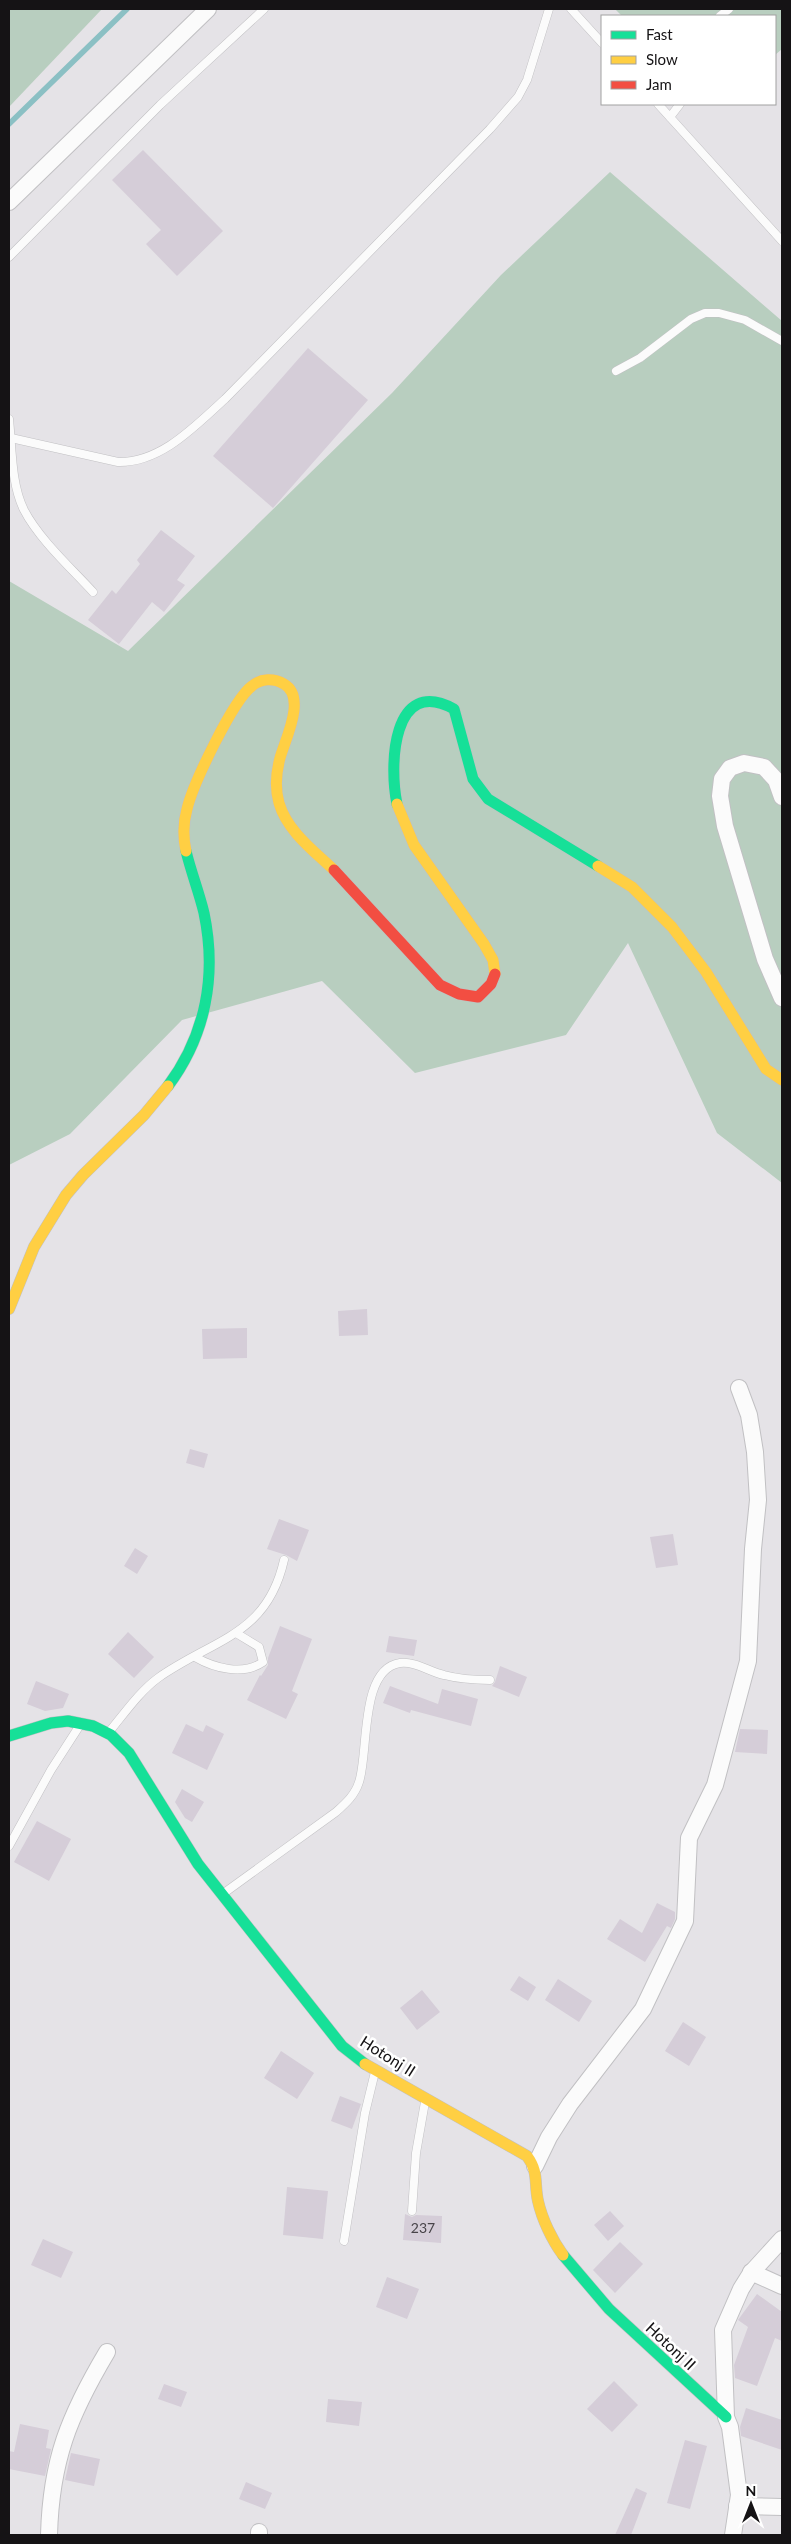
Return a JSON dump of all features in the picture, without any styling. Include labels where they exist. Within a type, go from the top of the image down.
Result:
[{"type":"street","points":[[9,202],[208,9]]},
{"type":"street","points":[[9,1309],[25,1266],[40,1236],[67,1194],[133,1126],[163,1091],[184,1061],[200,1025],[206,1004],[210,952],[206,921],[185,846],[184,826],[196,782],[240,697],[252,684],[268,678],[283,682],[292,692],[295,708],[280,757],[275,785],[281,809],[314,854],[344,880],[439,984],[462,996],[478,997],[492,985],[496,967],[482,940],[407,835],[398,813],[392,789],[392,765],[400,723],[407,712],[419,702],[438,700],[454,709],[473,779],[488,799],[632,887],[653,904],[690,948],[766,1068],[782,1080]]},
{"type":"street","points":[[782,797],[776,780],[764,767],[744,763],[730,768],[722,779],[720,796],[725,826],[764,959],[782,998]]},
{"type":"street","points":[[535,2166],[549,2137],[570,2104],[643,2009],[685,1921],[689,1838],[695,1821],[715,1785],[748,1661],[753,1549],[758,1500],[749,1415],[738,1388]]},
{"type":"street","name":"Hotonj II","points":[[9,1736],[52,1723],[68,1721],[93,1726],[108,1734],[129,1753],[198,1864],[342,2046],[376,2070],[521,2152],[535,2166],[538,2201],[546,2225],[561,2253],[609,2309],[678,2375],[726,2417]]},
{"type":"street","points":[[733,2535],[738,2506],[730,2428],[726,2417],[723,2330],[740,2289],[751,2272],[782,2238]]},
{"type":"street","points":[[751,2272],[782,2286]]},
{"type":"street","points":[[49,2535],[52,2482],[62,2442],[74,2412],[106,2352]]},
{"type":"street","points":[[738,2506],[782,2508]]},
{"type":"lane","points":[[9,257],[160,105],[264,9]]},
{"type":"lane","points":[[11,438],[130,463],[144,459],[190,432],[225,399],[490,129],[518,97],[536,56],[549,9]]},
{"type":"lane","points":[[572,9],[601,42]]},
{"type":"lane","points":[[659,105],[782,241]]},
{"type":"lane","points":[[670,117],[679,105]]},
{"type":"lane","points":[[616,371],[640,358],[690,319],[705,313],[719,313],[745,320],[782,340]]},
{"type":"lane","points":[[9,419],[18,492],[24,509],[33,524],[93,592]]},
{"type":"lane","points":[[108,1734],[156,1680],[236,1633],[256,1618],[270,1600],[280,1578],[284,1560]]},
{"type":"lane","points":[[195,1656],[206,1664],[227,1668],[254,1668],[263,1662],[259,1647],[236,1633]]},
{"type":"lane","points":[[222,1894],[336,1812],[353,1796],[360,1781],[371,1698],[378,1680],[388,1668],[401,1663],[415,1665],[442,1675],[463,1679],[490,1680]]},
{"type":"lane","points":[[9,1846],[51,1770],[81,1724]]},
{"type":"lane","points":[[344,2241],[366,2104],[376,2070]]},
{"type":"lane","points":[[412,2211],[416,2153],[426,2098]]},
{"type":"green space","points":[[9,9],[102,9],[9,107]]},
{"type":"green space","points":[[615,9],[782,9],[782,49],[776,54],[776,15],[621,15]]},
{"type":"green space","points":[[610,172],[782,321],[782,1183],[717,1133],[628,943],[566,1035],[415,1073],[322,981],[182,1020],[70,1134],[9,1165],[9,581],[128,651],[392,393],[501,275]]},
{"type":"building","points":[[143,150],[223,231],[177,276],[146,244],[161,230],[112,180]]},
{"type":"building","points":[[308,348],[368,400],[273,508],[213,456]]},
{"type":"building","points":[[161,530],[195,556],[177,580],[185,585],[164,612],[152,602],[119,644],[88,620],[112,590],[116,594],[140,564],[137,560]]},
{"type":"building","points":[[367,1309],[368,1335],[339,1336],[338,1311]]},
{"type":"building","points":[[247,1328],[247,1358],[203,1359],[202,1329]]},
{"type":"building","points":[[190,1449],[208,1454],[204,1468],[186,1463]]},
{"type":"building","points":[[279,1519],[309,1530],[297,1561],[267,1549]]},
{"type":"building","points":[[673,1534],[678,1565],[656,1568],[650,1537]]},
{"type":"building","points":[[135,1548],[148,1556],[137,1574],[124,1566]]},
{"type":"building","points":[[280,1626],[312,1639],[292,1691],[298,1694],[286,1719],[247,1700],[260,1675],[268,1665],[268,1658]]},
{"type":"building","points":[[128,1632],[154,1657],[134,1678],[108,1654]]},
{"type":"building","points":[[389,1636],[417,1640],[414,1656],[386,1652]]},
{"type":"building","points":[[500,1666],[527,1677],[519,1697],[492,1686]]},
{"type":"building","points":[[36,1681],[69,1694],[63,1708],[45,1711],[27,1704]]},
{"type":"building","points":[[390,1686],[438,1704],[442,1689],[478,1699],[471,1726],[411,1710],[410,1713],[383,1703]]},
{"type":"building","points":[[186,1724],[203,1732],[206,1725],[224,1734],[207,1770],[172,1753]]},
{"type":"building","points":[[740,1729],[768,1730],[767,1754],[735,1752]]},
{"type":"building","points":[[182,1789],[204,1802],[192,1822],[185,1818],[175,1802]]},
{"type":"building","points":[[37,1821],[71,1839],[49,1881],[14,1862]]},
{"type":"building","points":[[657,1903],[675,1912],[675,1919],[671,1928],[667,1926],[645,1962],[607,1939],[620,1919],[642,1933]]},
{"type":"building","points":[[519,1976],[536,1987],[528,2001],[510,1990]]},
{"type":"building","points":[[558,1979],[592,2001],[579,2022],[545,2000]]},
{"type":"building","points":[[422,1990],[440,2012],[417,2030],[400,2008]]},
{"type":"building","points":[[683,2022],[706,2037],[689,2066],[665,2051]]},
{"type":"building","points":[[281,2051],[314,2073],[297,2099],[264,2078]]},
{"type":"building","points":[[340,2096],[361,2104],[352,2129],[331,2121]]},
{"type":"building","points":[[287,2187],[328,2191],[323,2239],[283,2235]]},
{"type":"building","points":[[610,2211],[624,2226],[608,2241],[594,2225]]},
{"type":"building","points":[[405,2214],[412,2217],[416,2215],[442,2216],[441,2243],[403,2240]]},
{"type":"building","points":[[43,2239],[73,2252],[61,2278],[31,2265]]},
{"type":"building","points":[[620,2242],[643,2264],[615,2293],[593,2270]]},
{"type":"building","points":[[387,2277],[419,2289],[407,2319],[376,2307]]},
{"type":"building","points":[[757,2294],[782,2312],[782,2341],[775,2338],[757,2386],[735,2378],[734,2365],[748,2327],[738,2320]]},
{"type":"building","points":[[614,2381],[638,2405],[612,2432],[587,2409]]},
{"type":"building","points":[[164,2384],[187,2392],[181,2407],[158,2399]]},
{"type":"building","points":[[328,2399],[362,2402],[359,2426],[326,2422]]},
{"type":"building","points":[[746,2408],[782,2420],[782,2450],[741,2436],[740,2427]]},
{"type":"building","points":[[20,2424],[49,2430],[46,2448],[51,2449],[45,2476],[9,2469],[9,2451],[14,2452]]},
{"type":"building","points":[[685,2440],[707,2446],[690,2509],[667,2503]]},
{"type":"building","points":[[71,2453],[100,2459],[94,2486],[65,2480]]},
{"type":"building","points":[[246,2482],[272,2493],[265,2509],[239,2499]]},
{"type":"building","points":[[636,2488],[647,2493],[631,2535],[615,2535]]},
{"type":"waterway","points":[[9,124],[127,9]]},
{"type":"traffic: fast","points":[[397,804],[394,768],[395,748],[399,730],[407,714],[418,704],[433,702],[454,709],[473,779],[488,799],[598,866]]},
{"type":"traffic: fast","points":[[168,1086],[181,1066],[200,1025],[208,982],[208,936],[204,913],[186,851]]},
{"type":"traffic: fast","points":[[9,1736],[51,1723],[68,1721],[93,1726],[111,1735],[129,1753],[198,1864],[342,2046],[365,2064]]},
{"type":"traffic: fast","points":[[563,2255],[609,2309],[726,2417]]},
{"type":"traffic: slow","points":[[186,851],[184,830],[187,809],[197,781],[215,743],[244,694],[256,683],[263,680],[272,680],[284,684],[291,690],[294,699],[290,730],[278,769],[277,787],[279,803],[288,823],[310,848],[334,870]]},
{"type":"traffic: slow","points":[[397,804],[414,845],[484,944],[493,960],[495,974]]},
{"type":"traffic: slow","points":[[598,866],[632,887],[672,927],[706,972],[766,1069],[782,1080]]},
{"type":"traffic: slow","points":[[9,1309],[34,1247],[66,1195],[83,1175],[144,1115],[168,1086]]},
{"type":"traffic: slow","points":[[365,2064],[527,2156],[535,2173],[537,2195],[542,2215],[551,2236],[563,2255]]},
{"type":"traffic: jam","points":[[334,870],[440,985],[459,994],[478,997],[491,984],[495,974]]}]
